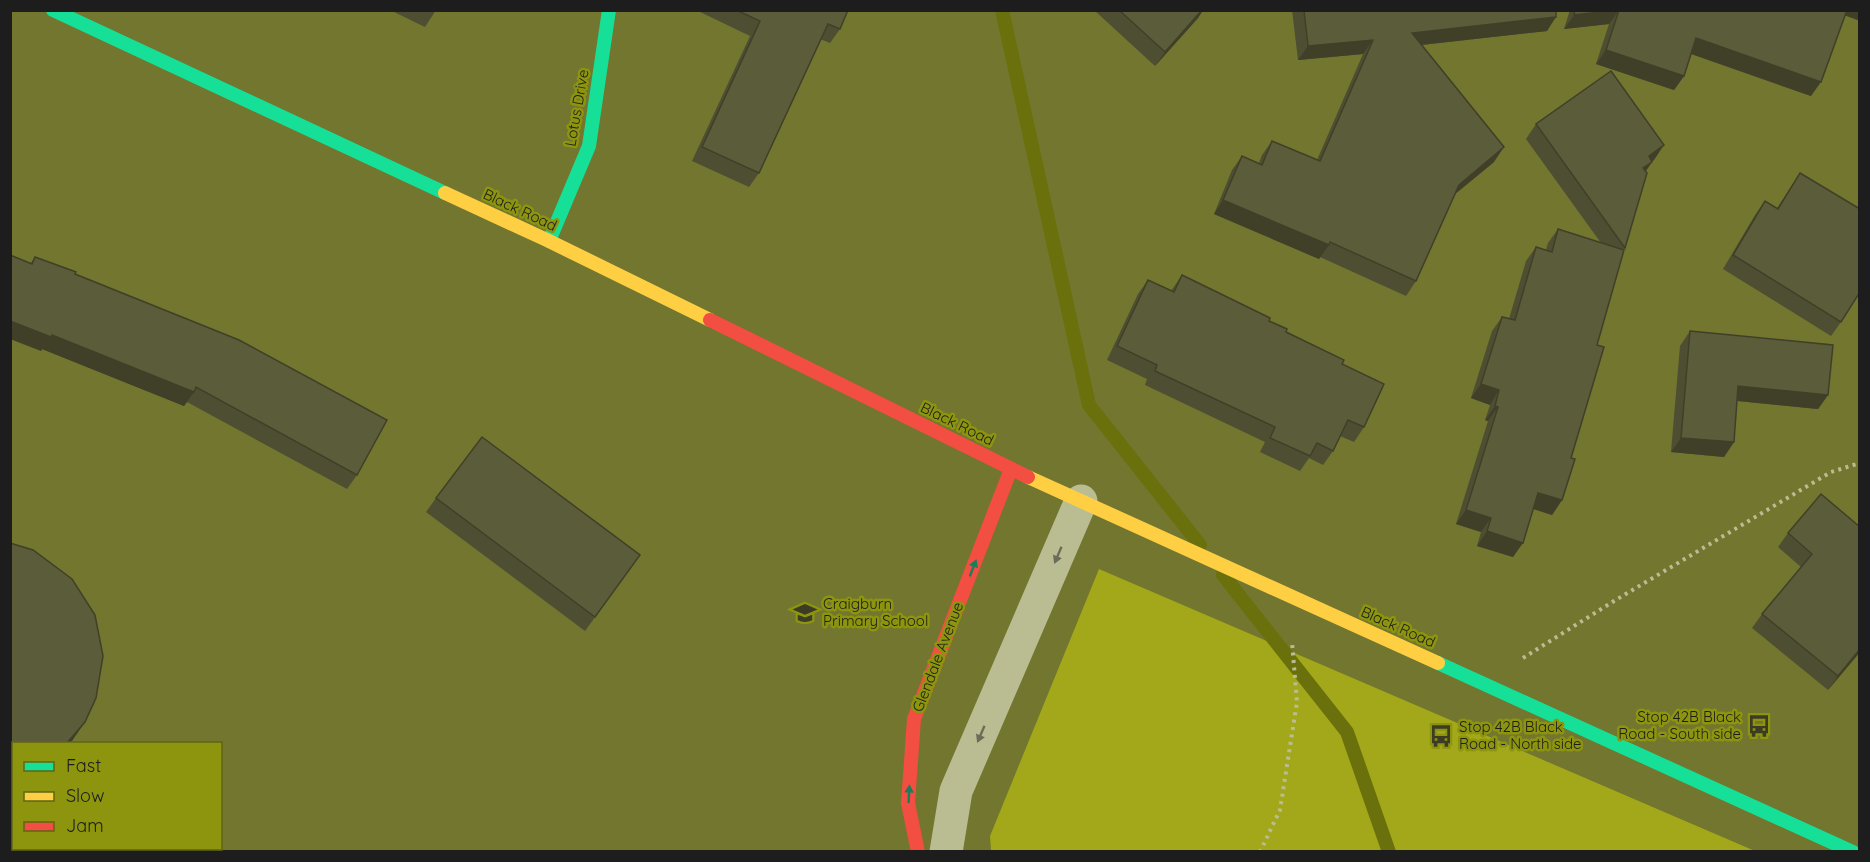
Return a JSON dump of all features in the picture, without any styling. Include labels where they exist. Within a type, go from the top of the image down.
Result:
[{"type":"main road","name":"Black Road","points":[[53,10],[549,241],[1011,470],[1854,852]]},
{"type":"main road","name":"Lotus Drive","points":[[549,241],[589,146],[609,10]]},
{"type":"main road","name":"Glendale Avenue","points":[[918,852],[908,803],[914,719],[1011,470]]},
{"type":"street","points":[[946,852],[956,791],[1081,501]]},
{"type":"path","points":[[1482,684],[1614,601],[1832,472],[1860,463]]},
{"type":"path","points":[[1260,852],[1280,810],[1297,702],[1292,639]]},
{"type":"shaded area","points":[[1099,569],[1755,851],[991,851],[990,836]]},
{"type":"building","points":[[736,10],[848,10],[840,29],[828,24],[759,173],[702,147],[760,21]]},
{"type":"building","points":[[1119,10],[1202,10],[1165,52]]},
{"type":"building","points":[[1304,10],[1556,10],[1556,17],[1412,33],[1504,147],[1459,185],[1416,281],[1330,242],[1329,245],[1223,200],[1242,156],[1262,165],[1272,141],[1320,161],[1373,40],[1308,46]]},
{"type":"building","points":[[1575,10],[1617,10],[1574,15]]},
{"type":"building","points":[[1619,10],[1847,10],[1821,82],[1696,38],[1684,76],[1606,50]]},
{"type":"building","points":[[1611,71],[1664,145],[1649,156],[1652,162],[1643,168],[1647,173],[1625,248],[1536,124]]},
{"type":"building","points":[[1800,173],[1860,209],[1860,292],[1841,322],[1733,255],[1765,201],[1778,209]]},
{"type":"building","points":[[1558,229],[1624,250],[1597,345],[1604,347],[1571,458],[1575,459],[1562,500],[1538,493],[1523,543],[1487,531],[1491,518],[1466,510],[1498,407],[1495,406],[1499,390],[1481,384],[1502,317],[1515,320],[1536,247],[1552,252]]},
{"type":"building","points":[[10,255],[32,264],[35,257],[76,272],[75,274],[239,340],[387,420],[357,475],[196,387],[194,392],[52,335],[51,337],[10,321]]},
{"type":"building","points":[[1182,275],[1270,318],[1269,321],[1287,329],[1286,332],[1344,360],[1342,364],[1384,384],[1364,427],[1348,420],[1333,451],[1317,443],[1310,456],[1270,438],[1275,427],[1155,371],[1157,365],[1117,346],[1148,280],[1174,292]]},
{"type":"building","points":[[1690,331],[1833,345],[1828,395],[1738,386],[1734,442],[1681,438]]},
{"type":"building","points":[[482,437],[640,555],[595,617],[436,498]]},
{"type":"building","points":[[1821,494],[1860,527],[1860,649],[1838,676],[1762,614],[1812,554],[1788,533]]},
{"type":"building","points":[[10,543],[33,550],[72,579],[95,615],[103,656],[96,698],[85,722],[68,742],[12,742],[12,775],[10,775]]},
{"type":"waterway","points":[[1002,10],[1089,405],[1200,545]]},
{"type":"waterway","points":[[1223,575],[1347,732],[1389,852]]},
{"type":"traffic: fast","points":[[53,10],[445,193]]},
{"type":"traffic: fast","points":[[549,241],[589,146],[609,10]]},
{"type":"traffic: fast","points":[[1438,663],[1853,852]]},
{"type":"traffic: slow","points":[[445,193],[710,320]]},
{"type":"traffic: slow","points":[[1028,477],[1438,663]]},
{"type":"traffic: jam","points":[[710,320],[1028,477]]},
{"type":"traffic: jam","points":[[918,852],[908,803],[914,719],[1011,469]]},
{"type":"place","name":"Craigburn Primary School","points":[[805,613]]},
{"type":"place","name":"Stop 42B Black Road - South side","points":[[1759,726]]},
{"type":"place","name":"Stop 42B Black Road - North side","points":[[1441,736]]}]
